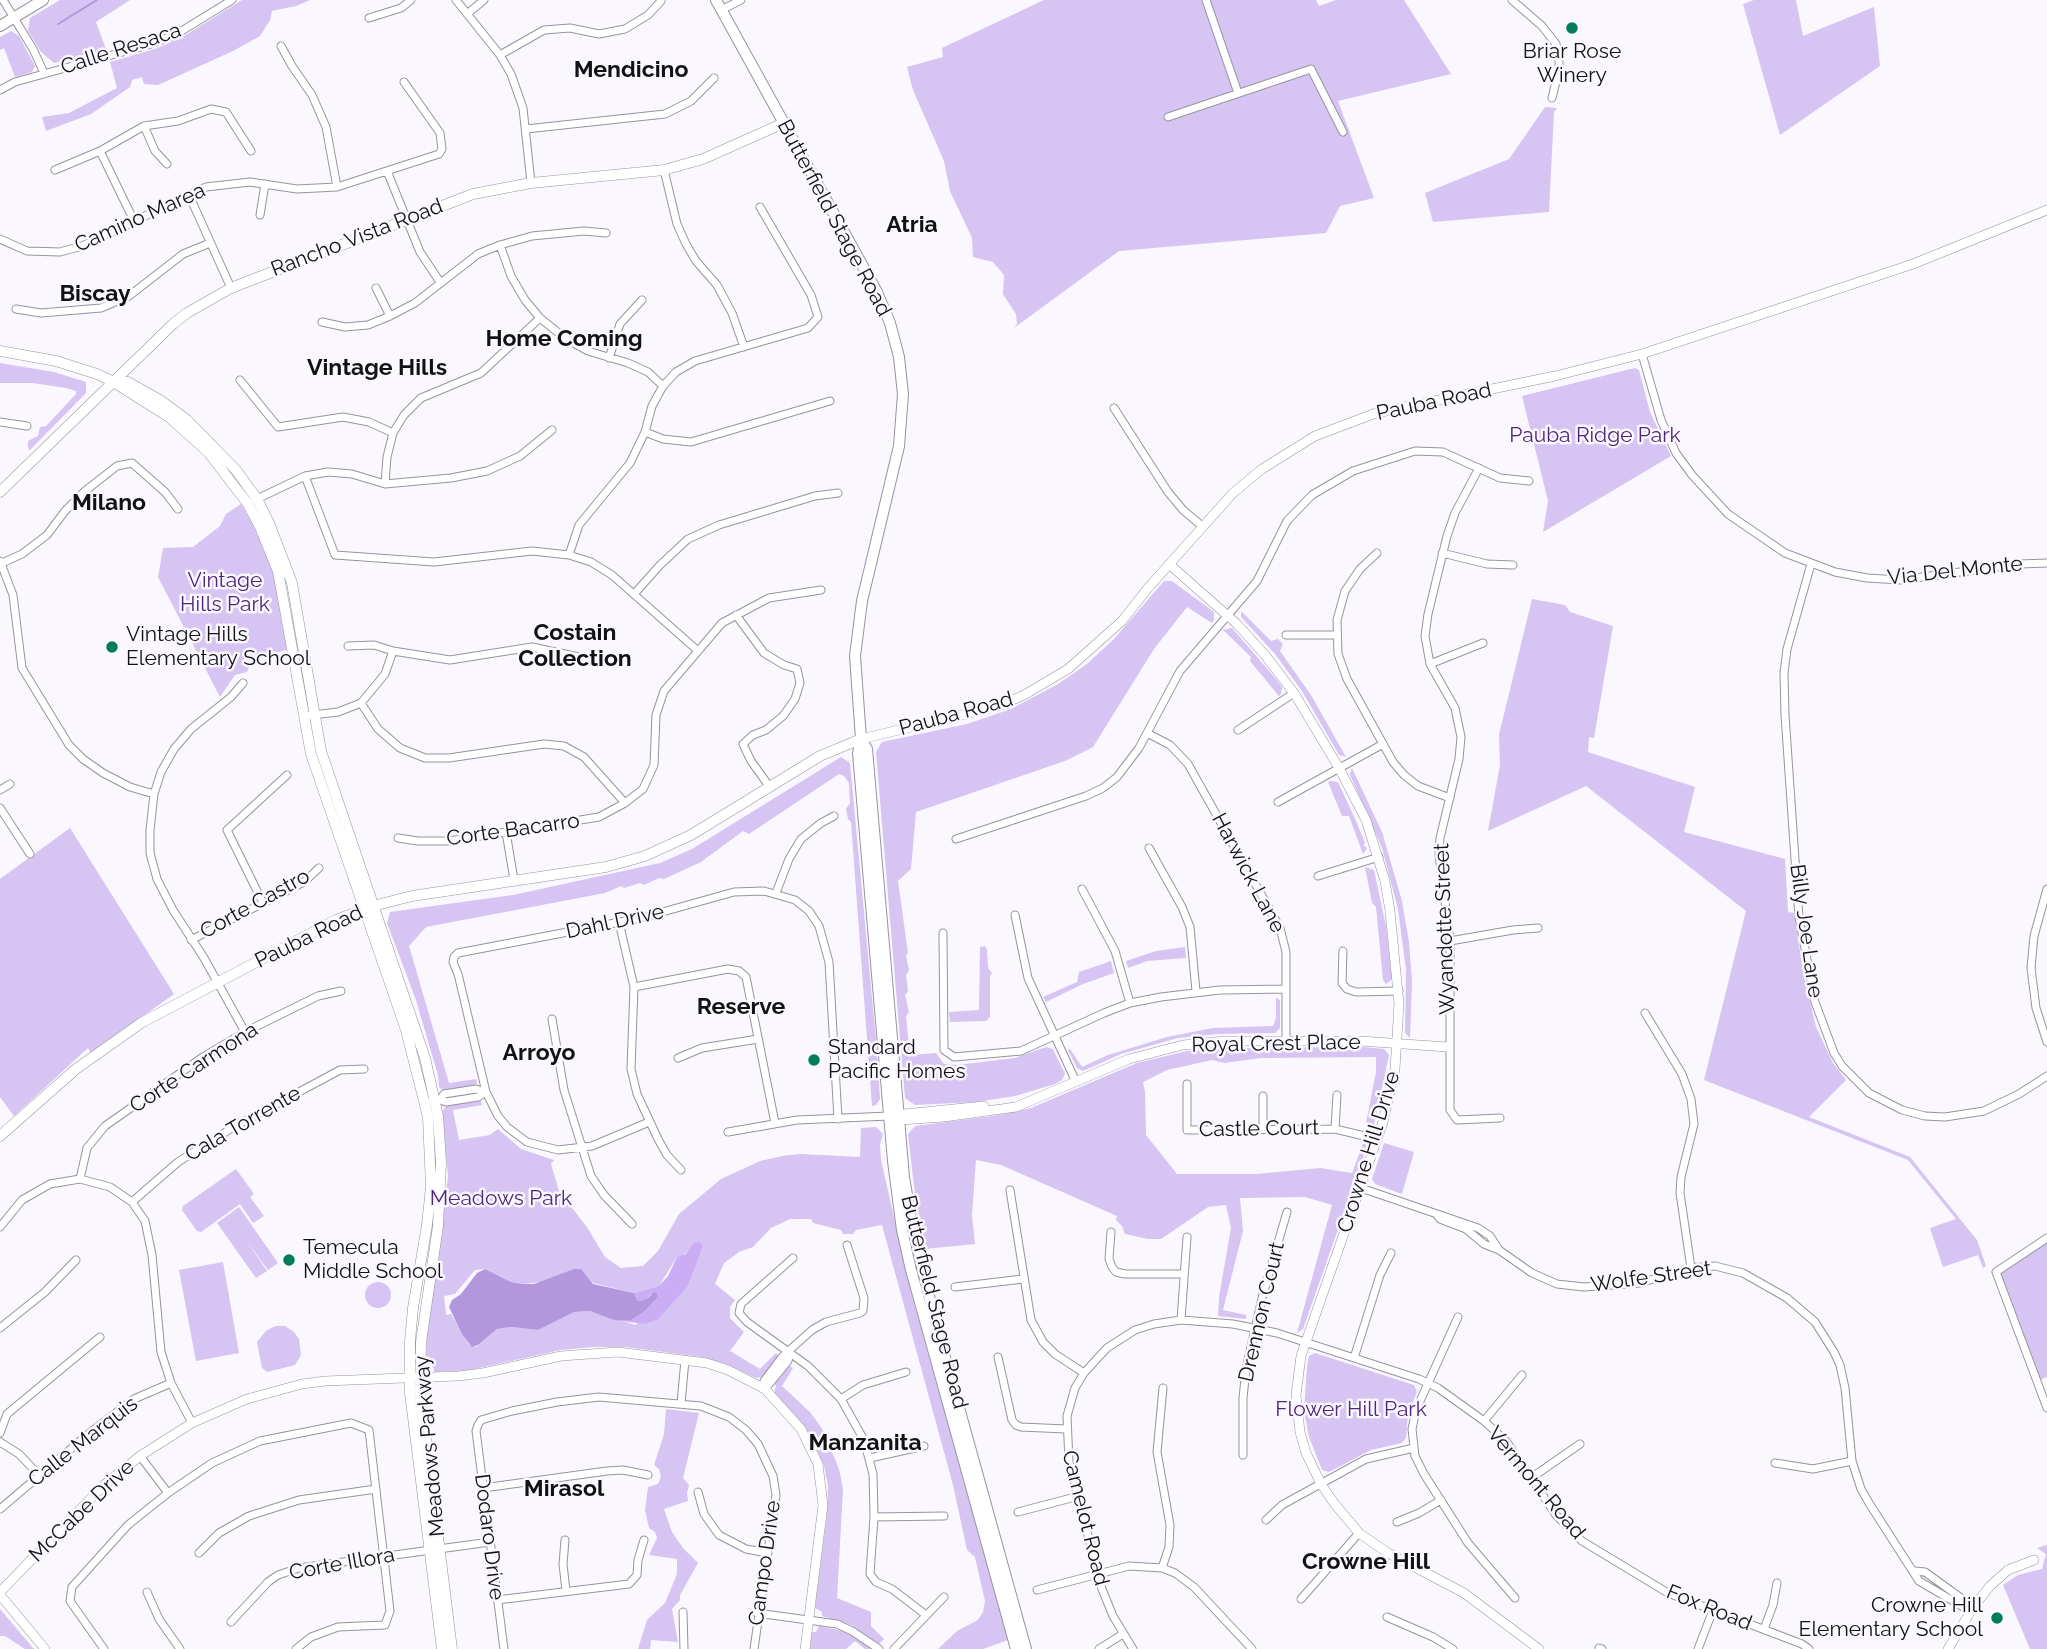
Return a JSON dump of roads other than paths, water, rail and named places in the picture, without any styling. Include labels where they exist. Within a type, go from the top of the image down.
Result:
[{"type":"main road","points":[[0,26],[43,0]]},
{"type":"main road","name":"Butterfield Stage Road","points":[[719,5],[884,306],[896,343],[902,376],[903,410],[899,446],[859,618],[855,656],[862,739],[858,753],[896,1117],[908,1201],[922,1272],[1026,1649]]},
{"type":"main road","name":"Rancho Vista Road","points":[[0,492],[173,324],[231,288],[473,194],[531,183],[664,170],[703,159],[783,123]]},
{"type":"main road","name":"Meadows Parkway","points":[[0,351],[56,362],[112,381],[128,382],[160,400],[187,420],[236,470],[280,548],[292,583],[309,715],[306,736],[320,786],[368,908],[406,1030],[433,1101],[428,1225],[412,1319],[415,1377],[413,1418],[452,1649]]},
{"type":"main road","name":"Pauba Road","points":[[0,1136],[76,1069],[122,1035],[324,926],[368,908],[412,896],[606,867],[645,856],[691,835],[820,756],[862,739]]},
{"type":"main road","name":"Butterfield Stage Road","points":[[896,1117],[898,1198],[911,1270],[1016,1649]]},
{"type":"main road","name":"Meadows Parkway","points":[[434,1550],[443,1649]]},
{"type":"street","points":[[0,90],[44,73],[33,48],[3,0]]},
{"type":"street","name":"Calle Resaca","points":[[44,73],[175,35],[232,0]]},
{"type":"street","points":[[369,18],[401,8],[411,0]]},
{"type":"street","points":[[456,0],[500,55],[518,89],[526,129],[531,183]]},
{"type":"street","points":[[467,14],[484,0]]},
{"type":"street","points":[[719,5],[741,0]]},
{"type":"street","points":[[1206,0],[1238,93]]},
{"type":"street","points":[[1512,0],[1542,26],[1556,44],[1559,69],[1552,98]]},
{"type":"street","points":[[500,55],[544,30],[570,29],[599,33],[625,29],[648,15],[661,1]]},
{"type":"street","points":[[281,46],[312,95],[326,127],[337,187]]},
{"type":"street","points":[[1168,117],[1311,69],[1343,132]]},
{"type":"street","points":[[526,129],[666,114],[691,101],[714,78]]},
{"type":"street","name":"Camino Marea","points":[[0,239],[27,251],[60,252],[82,246],[189,195],[221,184],[250,182],[297,189],[337,187],[439,154],[442,149],[440,133],[404,82]]},
{"type":"street","points":[[55,170],[100,151],[144,126],[178,121],[211,109],[226,112],[251,152]]},
{"type":"street","points":[[144,126],[155,152],[167,164]]},
{"type":"street","points":[[100,151],[134,221]]},
{"type":"street","points":[[664,170],[677,224],[686,244],[696,261],[718,285],[744,346]]},
{"type":"street","points":[[387,171],[421,252],[440,282]]},
{"type":"street","points":[[260,215],[265,184]]},
{"type":"street","points":[[189,195],[231,288]]},
{"type":"street","points":[[569,555],[579,525],[629,463],[645,432],[652,406],[663,386],[676,372],[695,361],[808,328],[818,317],[811,295],[760,207]]},
{"type":"street","name":"Pauba Road","points":[[862,739],[999,706],[1068,669],[1122,621],[1233,493],[1262,469],[1315,436],[1351,421],[1389,411],[1546,378],[1642,354],[1913,264],[2047,210]]},
{"type":"street","points":[[322,322],[345,327],[368,325],[390,316],[415,303],[478,254],[500,245],[532,236],[584,231],[606,233]]},
{"type":"street","points":[[16,309],[41,313],[101,308],[129,296],[183,254],[210,243]]},
{"type":"street","points":[[500,245],[511,276],[525,300],[540,318],[566,340],[588,352],[628,363],[648,372],[663,386]]},
{"type":"street","points":[[376,288],[390,316]]},
{"type":"street","points":[[609,358],[620,324],[642,300]]},
{"type":"street","points":[[385,484],[387,457],[393,433],[404,415],[421,398],[481,373],[540,318]]},
{"type":"street","name":"Via Del Monte","points":[[1642,354],[1661,420],[1676,453],[1716,503],[1742,526],[1776,548],[1811,564],[1867,578],[1900,580],[1938,577],[2009,565],[2047,563]]},
{"type":"street","points":[[240,380],[278,428],[344,416],[369,422],[393,433]]},
{"type":"street","points":[[645,432],[663,439],[691,442],[830,401]]},
{"type":"street","points":[[1114,408],[1168,492],[1183,510],[1202,526]]},
{"type":"street","points":[[0,422],[27,426]]},
{"type":"street","points":[[252,502],[305,476],[328,472],[352,474],[385,484],[452,478],[487,471],[520,456],[552,430]]},
{"type":"street","points":[[956,839],[1103,788],[1117,777],[1129,764],[1180,671],[1263,572],[1282,529],[1296,509],[1312,495],[1370,464],[1415,451],[1443,452],[1500,478],[1529,481]]},
{"type":"street","points":[[154,794],[130,787],[103,773],[69,745],[22,667],[13,595],[1,562],[22,554],[47,535],[85,491],[117,466],[132,463],[165,492],[178,509]]},
{"type":"street","name":"Wyandotte Street","points":[[1479,468],[1455,513],[1442,553],[1426,626],[1426,650],[1430,664],[1455,708],[1460,724],[1461,748],[1440,838],[1439,855],[1450,942],[1448,1047],[1452,1115],[1457,1120],[1500,1118]]},
{"type":"street","points":[[305,476],[335,555],[433,562],[532,551],[569,555],[591,562],[635,593],[697,650]]},
{"type":"street","points":[[635,593],[688,539],[719,525],[815,496],[838,493]]},
{"type":"street","points":[[1377,553],[1360,569],[1345,592],[1336,620],[1338,654],[1347,679],[1383,744],[1404,775],[1418,786],[1450,798]]},
{"type":"street","points":[[1442,553],[1488,564],[1513,565]]},
{"type":"street","name":"Crowne Hill Drive","points":[[1169,564],[1227,616],[1265,655],[1294,693],[1339,768],[1366,820],[1379,857],[1390,911],[1399,990],[1398,1044],[1377,1139],[1298,1371],[1297,1414],[1306,1453],[1321,1485],[1345,1519],[1360,1533],[1388,1553],[1464,1593],[1537,1648]]},
{"type":"street","name":"Billy Joe Lane","points":[[1811,564],[1783,673],[1799,917],[1815,1002],[1833,1053],[1869,1093],[1902,1110],[1925,1116],[1945,1117],[1984,1111],[2019,1094],[2047,1076]]},
{"type":"street","points":[[361,703],[378,729],[400,748],[425,758],[449,758],[544,744],[564,746],[591,763],[625,803],[643,789],[654,765],[656,715],[664,691],[722,622],[769,597],[821,590]]},
{"type":"street","points":[[736,615],[764,653],[797,669],[800,683],[795,699],[783,716],[743,744],[751,761],[769,786]]},
{"type":"street","points":[[1286,635],[1336,635]]},
{"type":"street","points":[[1430,664],[1483,643]]},
{"type":"street","points":[[348,646],[374,645],[393,651],[450,660],[532,647],[579,657]]},
{"type":"street","points":[[309,715],[338,712],[361,703],[385,674],[393,651]]},
{"type":"street","points":[[243,683],[231,697],[191,729],[174,749],[161,772],[154,794],[149,830],[150,853],[158,879],[173,910],[245,1032]]},
{"type":"street","points":[[1238,730],[1294,693]]},
{"type":"street","name":"Harwick Lane","points":[[1147,733],[1170,745],[1188,764],[1280,928],[1286,952],[1286,1041]]},
{"type":"street","points":[[1278,802],[1383,744]]},
{"type":"street","points":[[263,903],[227,830],[286,775]]},
{"type":"street","points":[[0,790],[10,784]]},
{"type":"street","name":"Corte Bacarro","points":[[398,838],[449,841],[599,817],[625,803]]},
{"type":"street","points":[[0,807],[30,854]]},
{"type":"street","points":[[834,816],[801,839],[789,859],[776,893],[794,900],[809,911],[825,942],[831,984],[838,1119]]},
{"type":"street","points":[[506,832],[514,880]]},
{"type":"street","points":[[1149,848],[1182,906],[1189,927],[1196,991]]},
{"type":"street","points":[[1318,876],[1379,857]]},
{"type":"street","name":"Corte Castro","points":[[191,940],[304,882],[319,868]]},
{"type":"street","points":[[1082,889],[1115,951],[1130,1003]]},
{"type":"street","points":[[2047,889],[2034,936],[2031,968],[2036,1008],[2047,1042]]},
{"type":"street","name":"Dahl Drive","points":[[486,1092],[453,962],[458,953],[619,922],[734,892],[776,893]]},
{"type":"street","points":[[1015,915],[1028,978],[1076,1082]]},
{"type":"street","points":[[619,922],[634,987],[631,1069],[637,1094],[667,1155],[681,1170]]},
{"type":"street","points":[[1450,942],[1513,929],[1538,928]]},
{"type":"street","points":[[943,933],[944,1050],[954,1058],[1014,1053],[1028,1049],[1130,1003],[1196,991],[1286,989]]},
{"type":"street","points":[[1343,951],[1342,983],[1347,989],[1356,992],[1399,990]]},
{"type":"street","points":[[634,987],[727,969],[739,971],[746,977],[775,1123]]},
{"type":"street","name":"Corte Carmona","points":[[80,1179],[87,1148],[105,1126],[203,1057],[245,1032],[317,996],[341,991]]},
{"type":"street","points":[[1644,1013],[1682,1074],[1691,1099],[1694,1124],[1681,1177],[1680,1193],[1691,1268]]},
{"type":"street","points":[[552,1019],[558,1065],[591,1176],[604,1195],[632,1224]]},
{"type":"street","points":[[678,1058],[702,1048],[758,1039]]},
{"type":"street","name":"Royal Crest Place","points":[[896,1117],[1029,1101],[1129,1059],[1183,1045],[1226,1041],[1360,1041],[1448,1047]]},
{"type":"street","name":"Cala Torrente","points":[[132,1202],[178,1162],[232,1128],[340,1070],[365,1069]]},
{"type":"street","name":"Castle Court","points":[[1188,1084],[1187,1130],[1335,1129],[1377,1139]]},
{"type":"street","points":[[433,1101],[444,1094],[477,1089],[486,1092],[507,1127],[527,1142],[558,1150],[582,1148],[608,1141],[649,1122]]},
{"type":"street","points":[[1335,1129],[1336,1095]]},
{"type":"street","points":[[1264,1096],[1264,1129]]},
{"type":"street","points":[[727,1132],[775,1123],[896,1117]]},
{"type":"street","points":[[0,1227],[22,1200],[50,1184],[80,1179],[110,1187],[132,1202],[145,1221],[152,1255],[161,1352],[170,1383],[192,1423]]},
{"type":"street","name":"Wolfe Street","points":[[1360,1188],[1437,1215],[1440,1219],[1466,1229],[1483,1244],[1499,1250],[1538,1276],[1557,1284],[1570,1286],[1640,1283],[1691,1268],[1715,1266],[1743,1273],[1787,1298],[1815,1322],[1835,1352],[1843,1376],[1852,1461],[1861,1489],[1869,1503],[1919,1581],[1965,1608],[1972,1609]]},
{"type":"street","points":[[1010,1190],[1031,1320],[1043,1342],[1055,1354],[1083,1373]]},
{"type":"street","name":"Drennon Court","points":[[1242,1455],[1244,1382],[1255,1328],[1287,1212]]},
{"type":"street","points":[[1111,1232],[1109,1259],[1116,1272],[1184,1274]]},
{"type":"street","points":[[1181,1320],[1187,1237]]},
{"type":"street","points":[[2047,1238],[1996,1272],[2047,1408]]},
{"type":"street","points":[[805,1649],[823,1506],[818,1464],[802,1429],[765,1389],[764,1381],[782,1357],[812,1331],[826,1322],[860,1314],[865,1307],[847,1245]]},
{"type":"street","points":[[1354,1358],[1380,1275],[1391,1253]]},
{"type":"street","points":[[793,1258],[740,1306],[739,1313],[747,1322],[808,1366],[841,1399],[856,1423],[870,1458],[874,1491],[870,1573],[876,1582],[892,1589],[926,1615]]},
{"type":"street","points":[[0,1328],[45,1292],[76,1259]]},
{"type":"street","points":[[955,1287],[1023,1279]]},
{"type":"street","points":[[1458,1317],[1414,1419],[1414,1448],[1418,1464],[1468,1543],[1515,1598]]},
{"type":"street","name":"Camelot Road","points":[[1133,1649],[1106,1601],[1069,1462],[1066,1429],[1071,1400],[1083,1373],[1119,1339],[1154,1324],[1181,1320],[1255,1328],[1306,1343]]},
{"type":"street","points":[[0,1433],[7,1414],[100,1337]]},
{"type":"street","name":"Vermont Road","points":[[1306,1343],[1428,1382],[1484,1421],[1506,1441],[1566,1526],[1581,1541],[1612,1561]]},
{"type":"street","name":"McCabe Drive","points":[[0,1594],[104,1485],[140,1455],[192,1423],[247,1399],[302,1384],[483,1373],[561,1356],[618,1352],[707,1363],[728,1370],[765,1389]]},
{"type":"street","points":[[998,1357],[1012,1420],[1021,1427],[1066,1429]]},
{"type":"street","points":[[681,1404],[685,1360]]},
{"type":"street","points":[[841,1399],[863,1385],[906,1372]]},
{"type":"street","points":[[1484,1421],[1522,1375]]},
{"type":"street","name":"Calle Marquis","points":[[0,1509],[134,1399],[170,1383]]},
{"type":"street","points":[[1162,1568],[1170,1525],[1157,1452],[1163,1388]]},
{"type":"street","name":"Campo Drive","points":[[478,1425],[481,1420],[512,1411],[578,1399],[610,1397],[701,1406],[729,1418],[746,1430],[766,1458],[776,1495],[757,1613],[754,1649]]},
{"type":"street","points":[[104,1649],[70,1601],[72,1587],[128,1525],[167,1493],[212,1463],[260,1441],[351,1423],[369,1430],[390,1611],[385,1625],[338,1627],[311,1637],[296,1649]]},
{"type":"street","name":"Dodaro Drive","points":[[478,1425],[476,1431],[504,1649]]},
{"type":"street","points":[[0,1442],[19,1454],[39,1475]]},
{"type":"street","points":[[1531,1478],[1580,1444]]},
{"type":"street","points":[[870,1458],[924,1446]]},
{"type":"street","points":[[1266,1520],[1282,1505],[1366,1459],[1414,1448]]},
{"type":"street","points":[[140,1455],[167,1493]]},
{"type":"street","points":[[1775,1463],[1813,1469],[1852,1461]]},
{"type":"street","points":[[483,1488],[607,1471],[623,1470],[648,1475]]},
{"type":"street","points":[[199,1553],[219,1533],[249,1516],[299,1500],[376,1489]]},
{"type":"street","points":[[698,1492],[704,1514],[719,1535],[746,1549],[768,1553]]},
{"type":"street","points":[[1018,1512],[1079,1496]]},
{"type":"street","points":[[1397,1522],[1441,1500]]},
{"type":"street","points":[[874,1517],[944,1516]]},
{"type":"street","points":[[1301,1599],[1360,1533]]},
{"type":"street","points":[[565,1540],[563,1564],[566,1591]]},
{"type":"street","points":[[497,1600],[629,1584],[634,1581],[644,1540]]},
{"type":"street","name":"Corte Illora","points":[[231,1622],[268,1583],[288,1571],[490,1542]]},
{"type":"street","points":[[1948,1649],[1972,1609],[1990,1586],[2017,1566],[2034,1560]]},
{"type":"street","name":"Fox Road","points":[[1612,1561],[1668,1593],[1809,1649]]},
{"type":"street","points":[[1037,1590],[1129,1566],[1162,1568],[1186,1579],[1252,1649]]},
{"type":"street","points":[[1764,1629],[1773,1605],[1777,1583]]},
{"type":"street","points":[[147,1592],[159,1619],[180,1649]]},
{"type":"street","points":[[0,1594],[45,1649]]},
{"type":"street","points":[[894,1649],[944,1597]]},
{"type":"street","points":[[1698,1649],[1713,1610]]},
{"type":"street","points":[[683,1612],[684,1649]]},
{"type":"street","points":[[757,1613],[837,1624],[879,1649]]},
{"type":"street","points":[[1387,1617],[1433,1636],[1453,1649]]},
{"type":"street","points":[[1099,1649],[1123,1634]]},
{"type":"waterway","points":[[58,24],[97,0]]},
{"type":"place","name":"Briar Rose Winery","points":[[1572,28]]},
{"type":"place","name":"Vintage Hills Elementary School","points":[[112,647]]},
{"type":"place","name":"Standard Pacific Homes","points":[[814,1060]]},
{"type":"place","name":"Temecula Middle School","points":[[289,1260]]},
{"type":"place","name":"Crowne Hill Elementary School","points":[[1997,1618]]},
{"type":"district","name":"Mendicino","points":[[631,70]]},
{"type":"district","name":"Atria","points":[[912,225]]},
{"type":"district","name":"Biscay","points":[[95,294]]},
{"type":"district","name":"Home Coming","points":[[564,339]]},
{"type":"district","name":"Vintage Hills","points":[[377,368]]},
{"type":"district","name":"Milano","points":[[109,503]]},
{"type":"district","name":"Costain Collection","points":[[575,646]]},
{"type":"district","name":"Reserve","points":[[741,1007]]},
{"type":"district","name":"Arroyo","points":[[539,1053]]},
{"type":"district","name":"Manzanita","points":[[865,1443]]},
{"type":"district","name":"Mirasol","points":[[564,1489]]},
{"type":"district","name":"Crowne Hill","points":[[1366,1562]]},
{"type":"park label","name":"Pauba Ridge Park","points":[[1595,436]]},
{"type":"park label","name":"Vintage Hills Park","points":[[225,593]]},
{"type":"park label","name":"Meadows Park","points":[[501,1199]]},
{"type":"park label","name":"Flower Hill Park","points":[[1351,1410]]}]
